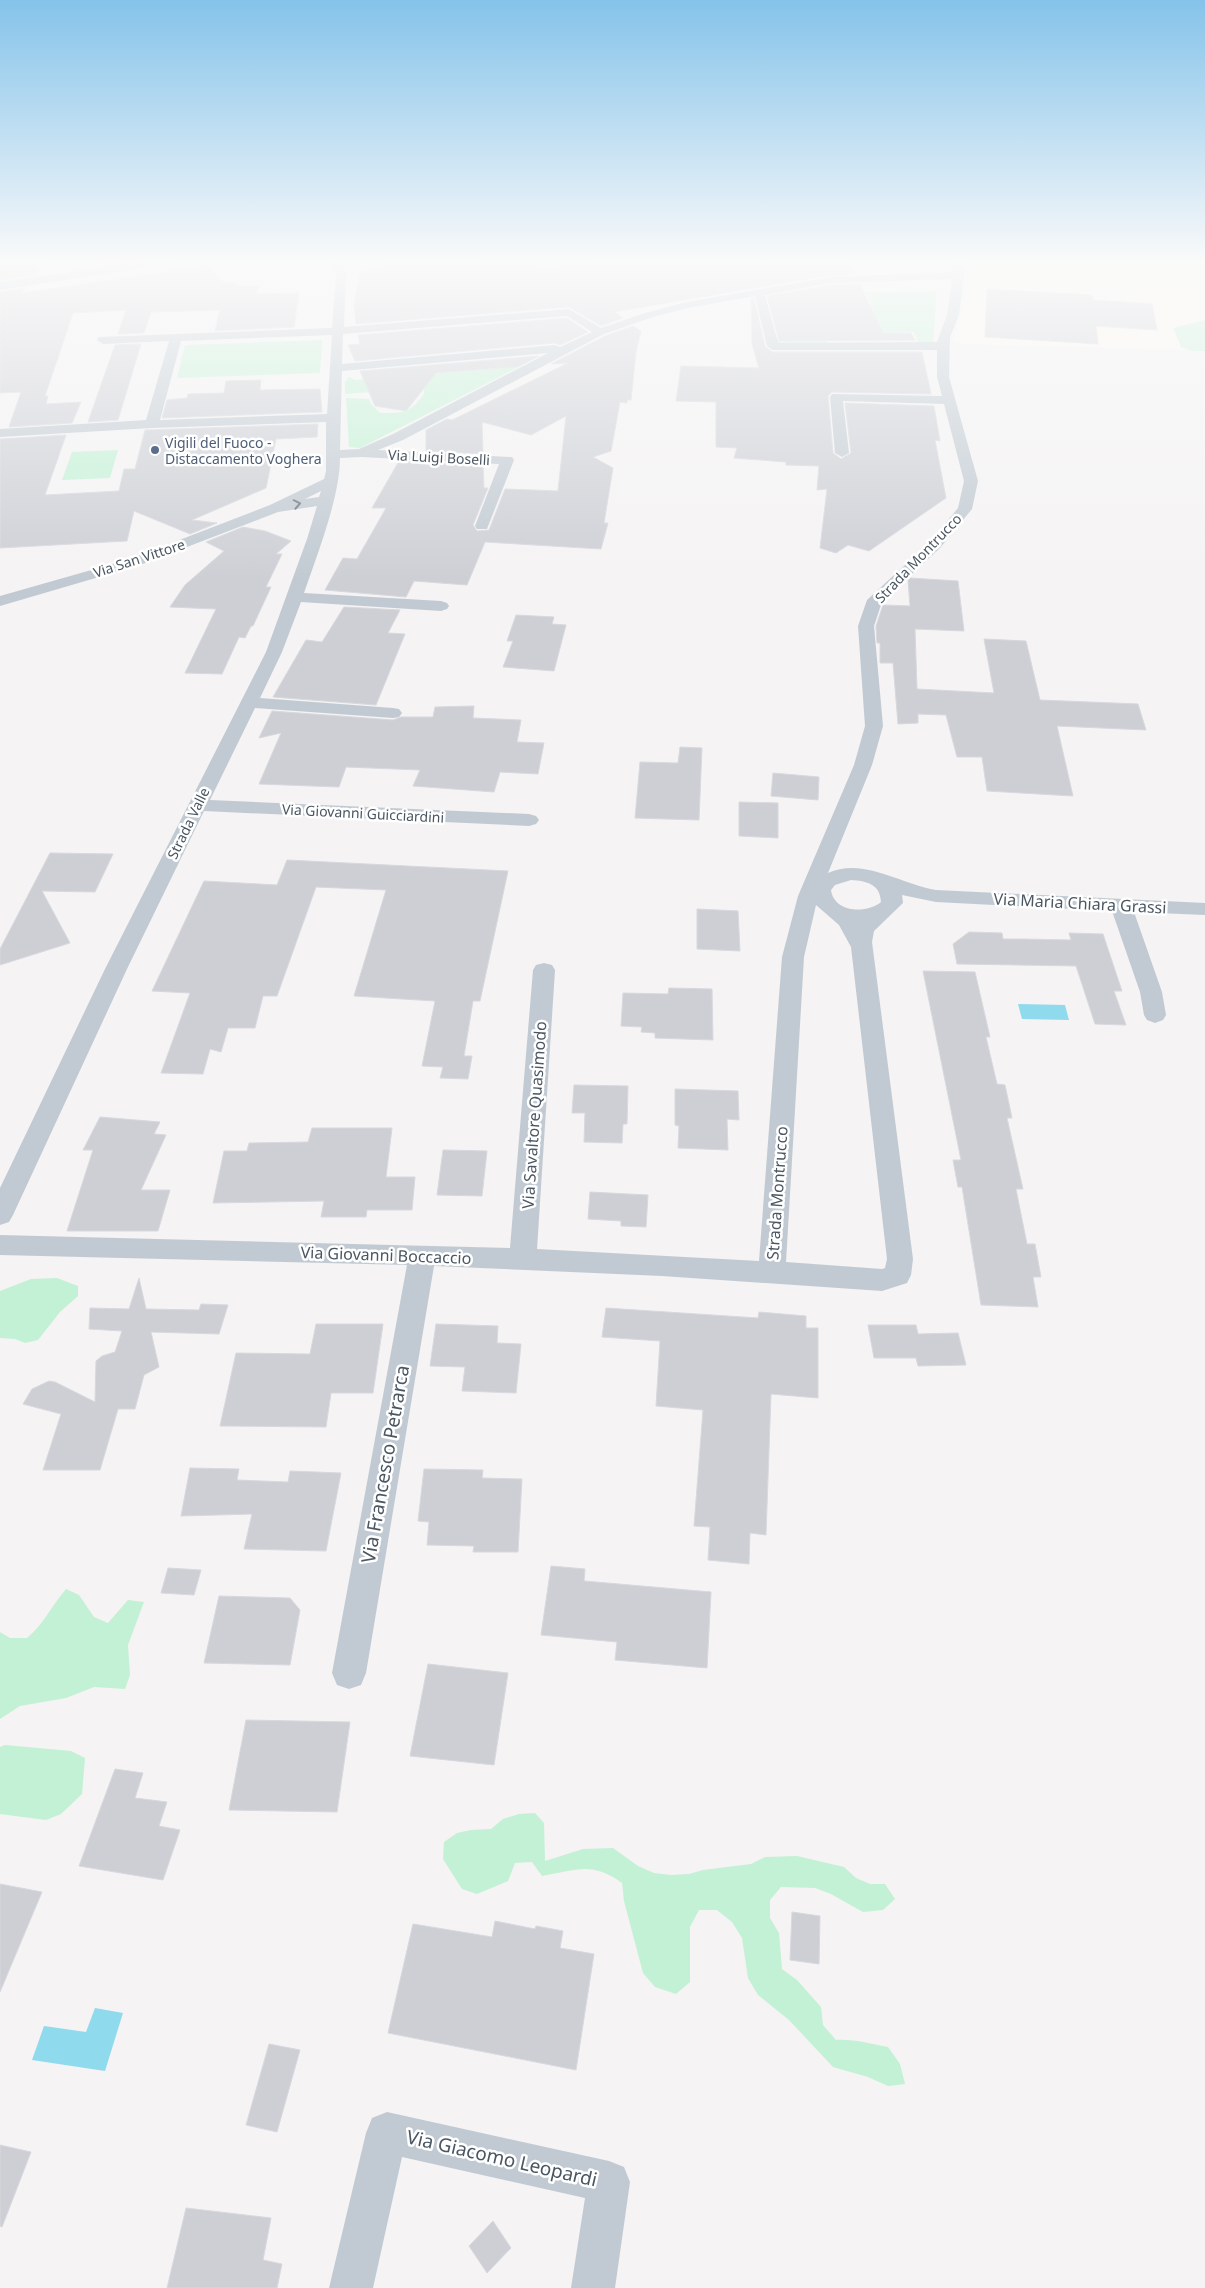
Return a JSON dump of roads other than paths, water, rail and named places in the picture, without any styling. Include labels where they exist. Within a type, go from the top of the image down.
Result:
[{"type":"street","points":[[152,424],[168,368]]},
{"type":"street","name":"Strada Valle","points":[[0,1215],[116,969],[196,805],[274,652],[295,597],[334,471],[333,418],[336,368]]},
{"type":"street","points":[[334,454],[361,453],[398,437],[529,368]]},
{"type":"street","name":"Strada Montrucco","points":[[883,912],[864,929],[862,948],[900,1259],[897,1275],[882,1280],[772,1270],[793,957],[820,896],[827,853],[863,765],[874,726],[866,626],[875,600],[935,545],[965,510],[971,481],[944,377],[944,368]]},
{"type":"street","points":[[842,453],[836,397],[950,400]]},
{"type":"street","points":[[0,433],[152,424],[333,418]]},
{"type":"street","name":"Via Luigi Boselli","points":[[361,453],[507,460],[482,526]]},
{"type":"street","name":"Via San Vittore","points":[[0,601],[135,562],[275,508],[328,491]]},
{"type":"street","points":[[295,597],[441,606]]},
{"type":"street","points":[[248,702],[392,713]]},
{"type":"street","name":"Via Giovanni Guicciardini","points":[[196,805],[529,820]]},
{"type":"street","points":[[827,853],[832,862],[848,872]]},
{"type":"street","name":"Strada Montrucco","points":[[862,948],[852,926],[820,896],[820,888],[824,882],[831,878],[848,872],[874,877],[883,882]]},
{"type":"street","points":[[820,896],[860,917],[883,912],[892,903],[893,896],[890,889],[883,882]]},
{"type":"street","name":"Via Maria Chiara Grassi","points":[[883,882],[918,893],[955,897],[1205,909]]},
{"type":"street","name":"Via Maria Chiara Grassi","points":[[883,912],[919,901],[955,897]]},
{"type":"street","points":[[1121,905],[1151,992],[1155,1015]]},
{"type":"street","name":"Via Savaltore Quasimodo","points":[[523,1260],[544,970]]},
{"type":"street","name":"Via Giovanni Boccaccio","points":[[0,1245],[422,1256],[772,1270]]},
{"type":"street","name":"Via Francesco Petrarca","points":[[349,1673],[422,1256]]},
{"type":"street","name":"Via Giacomo Leopardi","points":[[351,2288],[387,2133],[609,2182],[593,2288]]},
{"type":"water","points":[[1018,1004],[1065,1005],[1069,1020],[1022,1019]]},
{"type":"water","points":[[95,2008],[123,2013],[105,2071],[32,2060],[44,2026],[86,2032]]},
{"type":"place","name":"Vigili del Fuoco - Distaccamento Voghera","points":[[155,450]]}]
